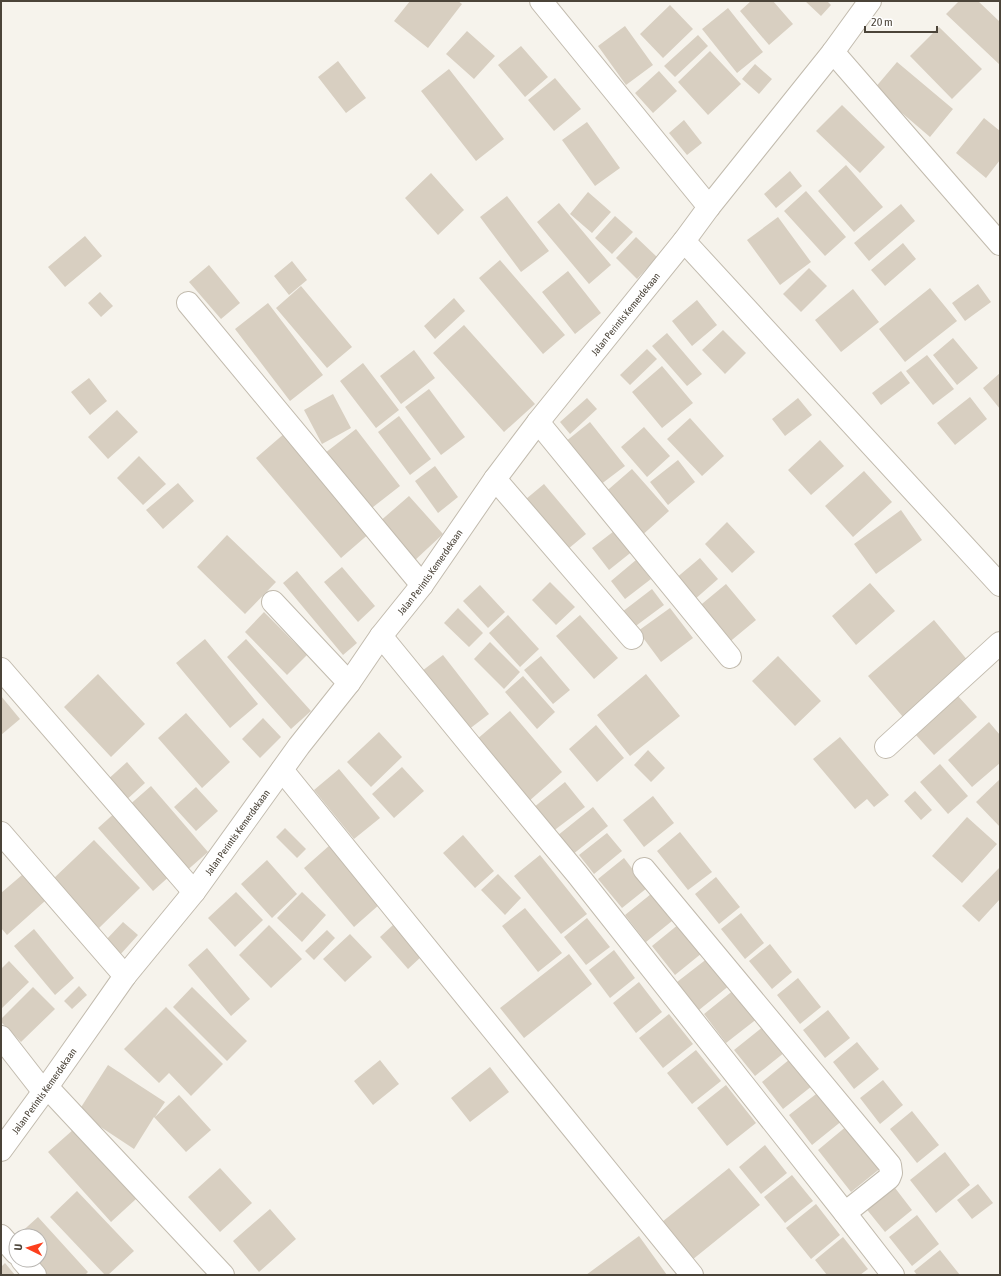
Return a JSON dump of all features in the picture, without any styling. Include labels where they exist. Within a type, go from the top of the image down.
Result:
[{"type":"street","points":[[541,1],[709,207]]},
{"type":"street","name":"Jalan Perintis Kemerdekaan","points":[[1,1150],[125,976],[194,892],[299,746],[349,683],[381,636],[422,585],[495,479],[538,422],[684,241],[709,207],[833,52],[870,1]]},
{"type":"street","points":[[833,52],[1000,244]]},
{"type":"street","points":[[684,241],[1000,585]]},
{"type":"street","points":[[188,303],[422,585]]},
{"type":"street","points":[[538,422],[730,657]]},
{"type":"street","points":[[495,479],[632,638]]},
{"type":"street","points":[[273,602],[349,683]]},
{"type":"street","points":[[381,636],[577,874],[893,1275]]},
{"type":"street","points":[[886,747],[1000,643]]},
{"type":"street","points":[[1,669],[194,892]]},
{"type":"street","points":[[282,770],[692,1275]]},
{"type":"street","points":[[1,833],[125,976]]},
{"type":"street","points":[[644,869],[890,1165],[891,1173],[889,1178],[845,1213]]},
{"type":"street","points":[[1,1038],[45,1089],[223,1275]]},
{"type":"street","points":[[1,1236],[8,1244]]},
{"type":"building","points":[[410,1],[458,1],[462,4],[428,48],[394,21]]},
{"type":"building","points":[[751,1],[773,1],[793,24],[769,45],[740,11]]},
{"type":"building","points":[[805,1],[827,1],[831,5],[821,16]]},
{"type":"building","points":[[959,1],[978,1],[1000,22],[1000,65],[946,14]]},
{"type":"building","points":[[670,5],[693,29],[663,58],[640,34]]},
{"type":"building","points":[[728,8],[763,52],[737,73],[702,29]]},
{"type":"building","points":[[625,26],[653,65],[626,85],[598,46]]},
{"type":"building","points":[[939,27],[982,69],[952,99],[910,56]]},
{"type":"building","points":[[467,31],[495,56],[474,79],[446,54]]},
{"type":"building","points":[[698,35],[708,46],[675,77],[664,66]]},
{"type":"building","points":[[521,46],[548,77],[525,97],[498,65]]},
{"type":"building","points":[[710,51],[741,84],[708,115],[678,82]]},
{"type":"building","points":[[338,61],[366,98],[346,113],[318,77]]},
{"type":"building","points":[[897,62],[953,109],[930,137],[874,89]]},
{"type":"building","points":[[755,64],[772,79],[759,94],[742,79]]},
{"type":"building","points":[[449,69],[504,139],[476,161],[421,91]]},
{"type":"building","points":[[659,71],[677,91],[653,113],[635,93]]},
{"type":"building","points":[[555,78],[581,109],[554,131],[528,100]]},
{"type":"building","points":[[842,105],[885,147],[860,173],[816,131]]},
{"type":"building","points":[[984,118],[1000,131],[1000,160],[986,178],[956,153]]},
{"type":"building","points":[[684,120],[702,143],[687,155],[669,133]]},
{"type":"building","points":[[587,122],[620,168],[595,186],[562,140]]},
{"type":"building","points":[[846,165],[883,207],[854,232],[818,191]]},
{"type":"building","points":[[790,171],[802,186],[776,208],[764,194]]},
{"type":"building","points":[[431,173],[464,210],[438,235],[405,198]]},
{"type":"building","points":[[806,191],[846,237],[825,256],[784,211]]},
{"type":"building","points":[[588,192],[611,212],[592,233],[570,214]]},
{"type":"building","points":[[507,196],[549,251],[521,272],[480,217]]},
{"type":"building","points":[[559,203],[611,265],[589,284],[537,222]]},
{"type":"building","points":[[901,204],[915,221],[869,261],[854,243]]},
{"type":"building","points":[[615,216],[633,232],[612,254],[595,238]]},
{"type":"building","points":[[778,217],[811,262],[780,285],[747,240]]},
{"type":"building","points":[[85,236],[102,256],[65,287],[48,267]]},
{"type":"building","points":[[636,237],[657,257],[637,279],[616,258]]},
{"type":"building","points":[[903,243],[916,259],[885,286],[871,270]]},
{"type":"building","points":[[500,260],[565,335],[543,354],[479,278]]},
{"type":"building","points":[[292,261],[307,280],[289,295],[274,276]]},
{"type":"building","points":[[209,265],[240,303],[221,319],[189,282]]},
{"type":"building","points":[[809,268],[827,286],[801,312],[783,294]]},
{"type":"building","points":[[568,271],[601,313],[575,334],[542,292]]},
{"type":"building","points":[[978,284],[991,302],[965,321],[952,303]]},
{"type":"building","points":[[301,286],[352,347],[327,368],[276,308]]},
{"type":"building","points":[[930,288],[957,321],[905,362],[879,329]]},
{"type":"building","points":[[853,289],[879,322],[841,352],[815,320]]},
{"type":"building","points":[[100,292],[113,306],[101,317],[88,303]]},
{"type":"building","points":[[454,298],[465,311],[435,339],[424,326]]},
{"type":"building","points":[[697,300],[717,325],[692,346],[672,321]]},
{"type":"building","points":[[268,303],[323,375],[290,401],[235,329]]},
{"type":"building","points":[[464,325],[535,404],[504,432],[433,353]]},
{"type":"building","points":[[723,330],[746,353],[725,374],[702,350]]},
{"type":"building","points":[[667,333],[702,374],[687,386],[652,346]]},
{"type":"building","points":[[953,338],[978,368],[957,385],[933,355]]},
{"type":"building","points":[[647,349],[657,359],[630,385],[620,375]]},
{"type":"building","points":[[414,350],[435,378],[401,404],[380,376]]},
{"type":"building","points":[[927,355],[954,389],[933,405],[906,371]]},
{"type":"building","points":[[363,363],[399,410],[376,428],[340,381]]},
{"type":"building","points":[[662,366],[693,403],[662,428],[632,392]]},
{"type":"building","points":[[901,371],[910,383],[881,405],[872,393]]},
{"type":"building","points":[[1000,373],[1000,409],[983,388]]},
{"type":"building","points":[[89,378],[107,401],[90,415],[71,392]]},
{"type":"building","points":[[429,389],[465,437],[441,455],[405,407]]},
{"type":"building","points":[[333,394],[351,428],[322,444],[304,410]]},
{"type":"building","points":[[970,397],[987,419],[955,445],[937,423]]},
{"type":"building","points":[[587,398],[597,409],[570,434],[560,422]]},
{"type":"building","points":[[798,398],[812,415],[785,436],[772,419]]},
{"type":"building","points":[[117,410],[138,432],[108,459],[88,437]]},
{"type":"building","points":[[399,416],[431,459],[410,475],[378,432]]},
{"type":"building","points":[[690,418],[724,456],[702,476],[667,439]]},
{"type":"building","points":[[590,422],[625,466],[600,485],[565,442]]},
{"type":"building","points":[[644,427],[670,456],[647,477],[621,447]]},
{"type":"building","points":[[356,429],[400,486],[368,511],[325,453]]},
{"type":"building","points":[[285,433],[371,532],[341,558],[256,458]]},
{"type":"building","points":[[820,440],[844,466],[811,495],[788,470]]},
{"type":"building","points":[[139,456],[166,484],[143,505],[117,478]]},
{"type":"building","points":[[678,460],[695,482],[668,505],[650,482]]},
{"type":"building","points":[[435,466],[458,497],[438,513],[415,481]]},
{"type":"building","points":[[632,469],[669,511],[639,538],[602,495]]},
{"type":"building","points":[[864,471],[892,502],[853,537],[825,506]]},
{"type":"building","points":[[178,483],[194,501],[163,529],[146,510]]},
{"type":"building","points":[[544,484],[586,534],[568,549],[526,499]]},
{"type":"building","points":[[409,496],[443,534],[413,562],[378,523]]},
{"type":"building","points":[[901,510],[922,540],[876,574],[854,544]]},
{"type":"building","points":[[727,522],[755,552],[732,573],[705,544]]},
{"type":"building","points":[[618,528],[634,550],[609,570],[592,548]]},
{"type":"building","points":[[227,535],[276,582],[245,614],[197,567]]},
{"type":"building","points":[[700,558],[718,579],[694,600],[675,579]]},
{"type":"building","points":[[636,560],[651,579],[625,599],[611,581]]},
{"type":"building","points":[[342,567],[375,606],[358,622],[324,582]]},
{"type":"building","points":[[297,571],[357,643],[343,655],[283,583]]},
{"type":"building","points":[[550,582],[575,607],[556,625],[532,600]]},
{"type":"building","points":[[870,583],[895,611],[856,645],[832,616]]},
{"type":"building","points":[[726,584],[756,620],[727,644],[697,608]]},
{"type":"building","points":[[480,585],[505,612],[488,628],[463,601]]},
{"type":"building","points":[[652,589],[664,605],[633,628],[622,612]]},
{"type":"building","points":[[458,608],[483,633],[469,647],[444,623]]},
{"type":"building","points":[[670,608],[693,638],[661,662],[638,631]]},
{"type":"building","points":[[264,612],[307,655],[287,675],[245,632]]},
{"type":"building","points":[[508,615],[539,649],[520,667],[489,633]]},
{"type":"building","points":[[580,615],[618,658],[594,679],[556,636]]},
{"type":"building","points":[[934,620],[969,662],[903,717],[868,676]]},
{"type":"building","points":[[205,639],[258,704],[230,728],[176,663]]},
{"type":"building","points":[[246,639],[311,711],[291,729],[227,657]]},
{"type":"building","points":[[490,642],[520,672],[504,689],[474,659]]},
{"type":"building","points":[[443,655],[489,714],[468,730],[422,671]]},
{"type":"building","points":[[541,656],[570,690],[553,704],[524,670]]},
{"type":"building","points":[[778,656],[821,701],[795,726],[752,681]]},
{"type":"building","points":[[98,674],[145,724],[111,757],[64,707]]},
{"type":"building","points":[[646,674],[680,716],[630,756],[597,715]]},
{"type":"building","points":[[523,676],[555,712],[537,729],[505,692]]},
{"type":"building","points":[[1,696],[20,719],[1,735]]},
{"type":"building","points":[[958,696],[977,717],[934,755],[915,734]]},
{"type":"building","points":[[510,711],[562,772],[528,802],[476,740]]},
{"type":"building","points":[[186,713],[230,762],[202,788],[158,738]]},
{"type":"building","points":[[263,718],[281,737],[260,758],[242,739]]},
{"type":"building","points":[[989,722],[1000,735],[1000,763],[972,787],[948,760]]},
{"type":"building","points":[[596,725],[624,758],[597,782],[569,749]]},
{"type":"building","points":[[379,732],[402,757],[371,787],[347,762]]},
{"type":"building","points":[[840,737],[889,795],[874,807],[867,799],[855,809],[813,759]]},
{"type":"building","points":[[648,750],[665,768],[651,782],[634,765]]},
{"type":"building","points":[[127,762],[145,783],[124,802],[105,782]]},
{"type":"building","points":[[940,764],[968,796],[948,814],[920,782]]},
{"type":"building","points":[[402,767],[424,791],[394,818],[372,794]]},
{"type":"building","points":[[339,769],[380,818],[354,839],[314,790]]},
{"type":"building","points":[[1000,779],[1000,827],[976,802]]},
{"type":"building","points":[[565,782],[585,807],[552,832],[533,808]]},
{"type":"building","points":[[151,786],[208,852],[184,873],[127,807]]},
{"type":"building","points":[[196,787],[218,811],[196,831],[174,807]]},
{"type":"building","points":[[915,791],[932,810],[921,820],[904,801]]},
{"type":"building","points":[[653,796],[674,823],[644,847],[623,820]]},
{"type":"building","points":[[593,807],[608,826],[572,855],[557,836]]},
{"type":"building","points":[[117,811],[172,874],[153,891],[98,828]]},
{"type":"building","points":[[967,817],[997,844],[962,883],[932,856]]},
{"type":"building","points":[[285,828],[306,849],[297,858],[276,837]]},
{"type":"building","points":[[680,832],[712,872],[688,890],[657,851]]},
{"type":"building","points":[[607,833],[622,851],[594,874],[579,855]]},
{"type":"building","points":[[463,835],[494,871],[475,888],[443,853]]},
{"type":"building","points":[[94,840],[140,888],[99,928],[53,879]]},
{"type":"building","points":[[330,845],[380,904],[354,927],[304,868]]},
{"type":"building","points":[[540,855],[587,914],[561,934],[514,876]]},
{"type":"building","points":[[624,858],[647,888],[622,908],[598,879]]},
{"type":"building","points":[[267,860],[297,894],[272,918],[241,884]]},
{"type":"building","points":[[1000,867],[1000,899],[979,922],[962,906]]},
{"type":"building","points":[[498,874],[521,898],[505,915],[481,890]]},
{"type":"building","points":[[22,875],[45,901],[7,935],[1,928],[1,893]]},
{"type":"building","points":[[716,877],[740,907],[719,924],[695,894]]},
{"type":"building","points":[[236,892],[263,920],[235,947],[208,918]]},
{"type":"building","points":[[302,892],[326,915],[302,942],[277,918]]},
{"type":"building","points":[[651,894],[672,921],[646,942],[625,915]]},
{"type":"building","points":[[525,908],[562,953],[538,972],[502,926]]},
{"type":"building","points":[[741,913],[764,943],[745,959],[721,929]]},
{"type":"building","points":[[587,918],[610,947],[586,965],[564,937]]},
{"type":"building","points":[[123,922],[138,935],[119,956],[104,942]]},
{"type":"building","points":[[679,924],[702,953],[675,975],[652,946]]},
{"type":"building","points":[[269,925],[302,959],[271,988],[239,955]]},
{"type":"building","points":[[393,925],[422,956],[408,969],[380,937]]},
{"type":"building","points":[[34,929],[74,978],[55,995],[14,946]]},
{"type":"building","points":[[327,930],[335,938],[314,960],[305,951]]},
{"type":"building","points":[[350,934],[372,957],[345,982],[323,959]]},
{"type":"building","points":[[770,944],[792,972],[772,989],[749,961]]},
{"type":"building","points":[[207,948],[250,999],[231,1016],[188,965]]},
{"type":"building","points":[[614,950],[635,978],[610,998],[589,970]]},
{"type":"building","points":[[569,954],[592,984],[524,1038],[500,1008]]},
{"type":"building","points":[[708,958],[730,985],[699,1010],[677,982]]},
{"type":"building","points":[[9,961],[29,982],[1,1009],[1,969]]},
{"type":"building","points":[[798,978],[821,1007],[800,1024],[777,995]]},
{"type":"building","points":[[639,982],[662,1012],[636,1033],[613,1003]]},
{"type":"building","points":[[79,986],[87,995],[72,1009],[64,1001]]},
{"type":"building","points":[[33,987],[55,1009],[21,1042],[1,1022],[1,1019]]},
{"type":"building","points":[[192,987],[247,1041],[227,1061],[173,1007]]},
{"type":"building","points":[[735,989],[758,1018],[726,1043],[704,1014]]},
{"type":"building","points":[[166,1007],[223,1064],[191,1096],[169,1073],[159,1083],[124,1049]]},
{"type":"building","points":[[828,1010],[850,1038],[825,1058],[803,1030]]},
{"type":"building","points":[[669,1014],[693,1044],[663,1068],[639,1038]]},
{"type":"building","points":[[764,1026],[785,1052],[755,1076],[734,1050]]},
{"type":"building","points":[[857,1042],[879,1069],[854,1089],[833,1062]]},
{"type":"building","points":[[696,1050],[721,1081],[692,1104],[667,1073]]},
{"type":"building","points":[[790,1059],[812,1086],[783,1109],[762,1082]]},
{"type":"building","points":[[380,1060],[399,1084],[373,1105],[354,1081]]},
{"type":"building","points":[[108,1065],[165,1102],[155,1117],[179,1095],[211,1130],[186,1152],[154,1117],[134,1149],[78,1112]]},
{"type":"building","points":[[490,1067],[509,1092],[470,1122],[451,1098]]},
{"type":"building","points":[[883,1080],[903,1105],[880,1124],[860,1098]]},
{"type":"building","points":[[726,1085],[756,1123],[727,1146],[697,1108]]},
{"type":"building","points":[[820,1091],[843,1120],[812,1145],[789,1115]]},
{"type":"building","points":[[912,1111],[939,1145],[917,1163],[890,1129]]},
{"type":"building","points":[[848,1125],[882,1167],[851,1192],[818,1150]]},
{"type":"building","points":[[74,1129],[136,1199],[111,1222],[48,1152]]},
{"type":"building","points":[[765,1145],[787,1173],[761,1194],[739,1167]]},
{"type":"building","points":[[945,1152],[970,1185],[936,1213],[910,1180]]},
{"type":"building","points":[[220,1168],[252,1203],[220,1232],[188,1197]]},
{"type":"building","points":[[729,1168],[760,1205],[692,1260],[662,1222]]},
{"type":"building","points":[[792,1175],[813,1201],[785,1223],[764,1197]]},
{"type":"building","points":[[892,1184],[912,1210],[885,1232],[864,1206]]},
{"type":"building","points":[[978,1184],[993,1203],[972,1219],[957,1200]]},
{"type":"building","points":[[77,1191],[134,1251],[108,1275],[105,1275],[50,1217]]},
{"type":"building","points":[[816,1204],[840,1235],[811,1259],[786,1228]]},
{"type":"building","points":[[270,1209],[296,1239],[259,1272],[233,1241]]},
{"type":"building","points":[[917,1215],[939,1244],[912,1266],[889,1237]]},
{"type":"building","points":[[38,1217],[48,1228],[26,1228]]},
{"type":"building","points":[[48,1228],[88,1272],[85,1275],[48,1275],[42,1268],[48,1268]]},
{"type":"building","points":[[639,1236],[667,1275],[586,1275]]},
{"type":"building","points":[[843,1237],[868,1269],[860,1275],[827,1275],[815,1260]]},
{"type":"building","points":[[940,1250],[960,1275],[917,1275],[914,1271]]},
{"type":"building","points":[[5,1263],[15,1275],[1,1275],[1,1267]]}]
